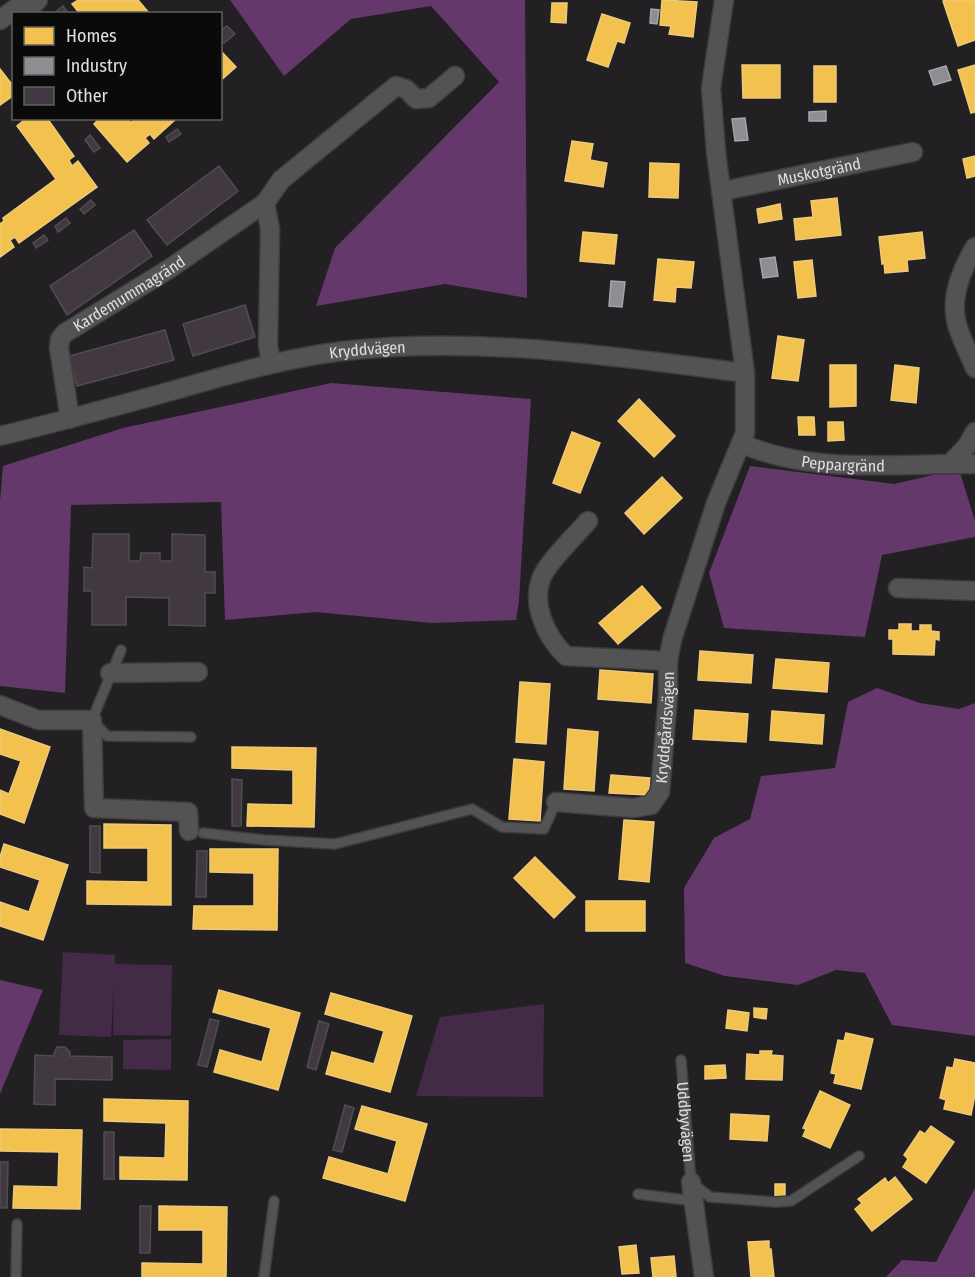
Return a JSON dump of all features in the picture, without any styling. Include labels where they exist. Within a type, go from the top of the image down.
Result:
[{"type":"street","points":[[0,20],[16,8],[31,7],[38,0]]},
{"type":"street","points":[[724,0],[711,88],[716,152],[723,191],[745,373],[745,434],[741,443]]},
{"type":"street","name":"Kardemummagränd","points":[[70,420],[59,348],[60,339],[65,333],[169,269],[265,202],[281,180],[396,86],[406,89],[416,99],[429,98],[454,76]]},
{"type":"street","name":"Muskotgränd","points":[[723,191],[914,152]]},
{"type":"street","points":[[265,202],[270,229],[268,345],[271,363]]},
{"type":"street","points":[[975,247],[963,267],[958,285],[956,318],[975,368]]},
{"type":"street","name":"Kryddvägen","points":[[0,436],[70,420],[271,363],[342,351],[406,346],[518,347],[745,373]]},
{"type":"street","points":[[950,464],[967,446],[975,432]]},
{"type":"street","name":"Peppargränd","points":[[741,443],[756,450],[823,465],[975,464]]},
{"type":"street","name":"Kryddgårdsvägen","points":[[556,802],[633,808],[651,805],[660,792],[668,695],[668,661],[672,640],[716,503],[741,443]]},
{"type":"street","name":"Kryddgårdsvägen","points":[[588,521],[545,572],[538,594],[545,629],[566,656],[668,661]]},
{"type":"street","points":[[898,588],[975,591]]},
{"type":"street","points":[[110,673],[198,672]]},
{"type":"street","points":[[0,705],[38,720],[92,720],[94,808],[188,812],[196,832]]},
{"type":"street","name":"Uddbyvägen","points":[[691,1182],[704,1277]]},
{"type":"lane","points":[[121,650],[92,720],[107,736],[191,737]]},
{"type":"lane","points":[[196,832],[265,840],[335,844],[472,809],[502,827],[544,829],[556,802]]},
{"type":"lane","name":"Uddbyvägen","points":[[681,1060],[691,1182],[710,1197],[791,1201],[859,1156]]},
{"type":"lane","points":[[638,1194],[694,1201]]},
{"type":"lane","points":[[264,1277],[274,1201]]},
{"type":"lane","points":[[16,1277],[17,1224]]},
{"type":"shaded area","points":[[230,0],[525,0],[527,298],[445,284],[316,306],[335,248],[499,82],[431,6],[351,19],[284,76]]},
{"type":"shaded area","points":[[331,383],[531,399],[516,620],[432,623],[316,612],[225,620],[221,502],[71,505],[65,693],[0,686],[0,501],[3,466],[123,428]]},
{"type":"shaded area","points":[[750,466],[894,484],[959,469],[975,521],[975,537],[882,555],[865,637],[724,628],[709,573]]},
{"type":"shaded area","points":[[877,688],[920,703],[959,709],[975,703],[975,1036],[892,1025],[865,973],[836,970],[798,985],[725,976],[685,963],[684,888],[714,838],[750,819],[761,776],[835,768],[848,702]]},
{"type":"shaded area","points":[[63,952],[115,955],[115,964],[172,965],[171,1036],[113,1035],[114,983],[111,1037],[59,1035]]},
{"type":"shaded area","points":[[0,980],[43,990],[0,1094]]},
{"type":"shaded area","points":[[544,1004],[543,1097],[416,1096],[440,1017]]},
{"type":"shaded area","points":[[171,1039],[171,1070],[123,1069],[123,1040]]},
{"type":"shaded area","points":[[975,1188],[975,1277],[886,1277],[902,1260],[936,1262]]},
{"type":"building: Homes","points":[[78,0],[138,0],[148,12],[78,12],[72,4]]},
{"type":"building: Homes","points":[[662,0],[697,2],[693,37],[669,34],[671,26],[660,25]]},
{"type":"building: Homes","points":[[975,0],[975,40],[958,46],[943,1]]},
{"type":"building: Homes","points":[[552,3],[567,3],[566,23],[551,22]]},
{"type":"building: Homes","points":[[602,14],[630,23],[624,43],[617,41],[608,67],[587,60]]},
{"type":"building: Homes","points":[[222,52],[236,67],[222,79]]},
{"type":"building: Homes","points":[[742,65],[780,65],[780,98],[743,98]]},
{"type":"building: Homes","points":[[975,65],[975,112],[971,113],[958,70]]},
{"type":"building: Homes","points":[[814,66],[836,66],[836,102],[814,102]]},
{"type":"building: Homes","points":[[0,69],[12,84],[12,96],[0,105]]},
{"type":"building: Homes","points":[[24,120],[48,120],[74,156],[69,160],[72,166],[78,161],[97,187],[19,243],[15,237],[10,240],[14,247],[0,257],[0,224],[4,221],[3,218],[56,179],[17,126]]},
{"type":"building: Homes","points":[[98,120],[129,120],[131,123],[133,120],[175,120],[154,139],[150,134],[145,138],[149,143],[127,162],[94,124]]},
{"type":"building: Homes","points":[[572,141],[593,144],[590,160],[607,163],[603,187],[565,181]]},
{"type":"building: Homes","points":[[975,156],[975,176],[967,178],[963,159]]},
{"type":"building: Homes","points":[[650,163],[679,164],[678,198],[649,197]]},
{"type":"building: Homes","points":[[837,198],[841,235],[796,240],[794,219],[813,217],[811,201]]},
{"type":"building: Homes","points":[[780,204],[782,219],[759,223],[757,209]]},
{"type":"building: Homes","points":[[583,232],[617,235],[614,264],[580,261]]},
{"type":"building: Homes","points":[[922,232],[925,258],[907,260],[908,271],[885,273],[879,237]]},
{"type":"building: Homes","points":[[658,259],[694,262],[691,288],[676,287],[675,302],[654,300]]},
{"type":"building: Homes","points":[[812,260],[816,296],[798,298],[794,262]]},
{"type":"building: Homes","points":[[778,336],[804,340],[798,381],[772,378]]},
{"type":"building: Homes","points":[[830,365],[856,365],[856,406],[830,407]]},
{"type":"building: Homes","points":[[895,365],[919,368],[916,403],[891,400]]},
{"type":"building: Homes","points":[[639,399],[675,436],[654,457],[618,421]]},
{"type":"building: Homes","points":[[798,417],[814,417],[815,435],[799,435]]},
{"type":"building: Homes","points":[[828,422],[843,422],[844,440],[828,441]]},
{"type":"building: Homes","points":[[572,432],[600,443],[580,493],[553,483]]},
{"type":"building: Homes","points":[[662,477],[682,498],[644,534],[625,513]]},
{"type":"building: Homes","points":[[642,586],[661,608],[618,644],[599,623]]},
{"type":"building: Homes","points":[[899,624],[911,624],[911,631],[920,631],[920,625],[931,625],[931,631],[939,632],[939,640],[935,639],[934,655],[893,654],[893,639],[889,639],[889,630],[899,630]]},
{"type":"building: Homes","points":[[700,651],[753,655],[751,683],[698,680]]},
{"type":"building: Homes","points":[[776,659],[829,663],[827,692],[773,688]]},
{"type":"building: Homes","points":[[600,670],[653,674],[651,703],[598,699]]},
{"type":"building: Homes","points":[[520,682],[550,684],[546,744],[516,742]]},
{"type":"building: Homes","points":[[695,710],[748,714],[746,742],[693,739]]},
{"type":"building: Homes","points":[[772,711],[824,715],[822,744],[770,740]]},
{"type":"building: Homes","points":[[0,729],[50,747],[24,823],[0,814],[0,790],[9,794],[21,761],[0,754]]},
{"type":"building: Homes","points":[[568,729],[598,732],[594,791],[564,789]]},
{"type":"building: Homes","points":[[232,747],[316,748],[314,827],[247,826],[248,804],[293,805],[293,770],[232,768]]},
{"type":"building: Homes","points":[[514,759],[544,762],[540,821],[509,819]]},
{"type":"building: Homes","points":[[611,775],[650,778],[648,795],[609,793]]},
{"type":"building: Homes","points":[[624,820],[654,822],[649,882],[619,879]]},
{"type":"building: Homes","points":[[104,824],[171,825],[171,905],[87,904],[87,881],[148,882],[148,848],[104,848]]},
{"type":"building: Homes","points":[[4,844],[68,865],[43,940],[0,926],[0,902],[29,912],[40,880],[0,867]]},
{"type":"building: Homes","points":[[210,849],[278,849],[277,930],[193,929],[194,906],[254,906],[254,873],[210,872]]},
{"type":"building: Homes","points":[[535,857],[575,897],[554,918],[514,878]]},
{"type":"building: Homes","points":[[586,901],[645,901],[645,931],[586,931]]},
{"type":"building: Homes","points":[[219,990],[300,1013],[278,1090],[214,1072],[220,1050],[262,1062],[271,1028],[213,1012]]},
{"type":"building: Homes","points":[[331,993],[412,1016],[390,1092],[326,1074],[332,1052],[374,1064],[384,1031],[325,1014]]},
{"type":"building: Homes","points":[[754,1008],[767,1009],[766,1019],[754,1017]]},
{"type":"building: Homes","points":[[728,1010],[749,1013],[747,1031],[726,1028]]},
{"type":"building: Homes","points":[[846,1033],[873,1039],[861,1089],[834,1083],[836,1074],[831,1073],[838,1040],[844,1041]]},
{"type":"building: Homes","points":[[760,1051],[772,1051],[771,1055],[783,1056],[782,1080],[746,1079],[747,1054],[760,1055]]},
{"type":"building: Homes","points":[[955,1059],[975,1063],[975,1095],[971,1115],[944,1109],[946,1100],[940,1098],[947,1067],[953,1068]]},
{"type":"building: Homes","points":[[725,1065],[726,1078],[705,1079],[705,1066]]},
{"type":"building: Homes","points":[[820,1091],[850,1105],[830,1148],[803,1136],[806,1129],[803,1128]]},
{"type":"building: Homes","points":[[104,1099],[188,1101],[187,1180],[120,1179],[120,1157],[165,1158],[166,1123],[104,1121]]},
{"type":"building: Homes","points":[[362,1106],[427,1124],[405,1201],[323,1178],[329,1157],[388,1174],[397,1141],[355,1129]]},
{"type":"building: Homes","points":[[731,1114],[769,1116],[767,1141],[730,1139]]},
{"type":"building: Homes","points":[[931,1126],[954,1142],[926,1183],[903,1167],[908,1159],[904,1155],[920,1131],[925,1134]]},
{"type":"building: Homes","points":[[0,1129],[82,1130],[80,1209],[13,1208],[14,1186],[58,1187],[59,1152],[0,1151]]},
{"type":"building: Homes","points":[[895,1177],[912,1199],[872,1231],[855,1209],[862,1203],[858,1199],[885,1178],[888,1183]]},
{"type":"building: Homes","points":[[775,1184],[785,1184],[785,1196],[775,1196]]},
{"type":"building: Homes","points":[[159,1206],[227,1207],[226,1277],[142,1277],[142,1263],[203,1264],[203,1230],[159,1230]]},
{"type":"building: Homes","points":[[769,1241],[774,1277],[751,1277],[748,1242]]},
{"type":"building: Homes","points":[[636,1245],[639,1273],[622,1274],[619,1247]]},
{"type":"building: Homes","points":[[674,1256],[676,1277],[653,1277],[651,1258]]},
{"type":"building: Industry","points":[[651,9],[659,10],[657,24],[650,23]]},
{"type":"building: Industry","points":[[946,66],[951,80],[934,85],[929,71]]},
{"type":"building: Industry","points":[[826,111],[826,121],[809,121],[809,112]]},
{"type":"building: Industry","points":[[745,118],[748,140],[735,141],[732,119]]},
{"type":"building: Industry","points":[[775,257],[778,276],[763,278],[760,259]]},
{"type":"building: Industry","points":[[611,281],[625,282],[622,307],[609,306]]},
{"type":"building: Other","points":[[63,6],[68,12],[56,12]]},
{"type":"building: Other","points":[[227,26],[235,34],[224,43],[222,30]]},
{"type":"building: Other","points":[[177,129],[181,134],[169,142],[166,137]]},
{"type":"building: Other","points":[[90,135],[100,148],[94,152],[85,140]]},
{"type":"building: Other","points":[[219,166],[238,191],[167,245],[147,220]]},
{"type":"building: Other","points":[[91,200],[95,205],[84,214],[80,209]]},
{"type":"building: Other","points":[[66,218],[70,223],[58,232],[55,226]]},
{"type":"building: Other","points":[[134,230],[152,256],[67,315],[50,286]]},
{"type":"building: Other","points":[[44,235],[48,240],[36,248],[33,243]]},
{"type":"building: Other","points":[[245,305],[255,337],[193,356],[183,324]]},
{"type":"building: Other","points":[[165,330],[174,360],[77,386],[69,356]]},
{"type":"building: Other","points":[[93,534],[129,534],[129,561],[140,561],[141,553],[160,553],[160,561],[172,561],[172,534],[205,535],[205,572],[215,572],[215,593],[205,593],[205,626],[169,625],[169,598],[126,597],[126,625],[92,625],[92,591],[84,591],[84,567],[92,568]]},
{"type":"building: Other","points":[[232,779],[242,780],[241,826],[232,826]]},
{"type":"building: Other","points":[[90,826],[100,826],[100,873],[90,872]]},
{"type":"building: Other","points":[[197,851],[207,851],[206,897],[196,897]]},
{"type":"building: Other","points":[[210,1019],[219,1021],[207,1067],[198,1065]]},
{"type":"building: Other","points":[[319,1021],[329,1024],[316,1070],[307,1067]]},
{"type":"building: Other","points":[[57,1047],[65,1047],[70,1052],[70,1056],[112,1057],[112,1080],[55,1079],[55,1105],[34,1104],[35,1055],[53,1056]]},
{"type":"building: Other","points":[[345,1105],[354,1108],[342,1152],[333,1150]]},
{"type":"building: Other","points":[[104,1132],[114,1132],[114,1179],[104,1179]]},
{"type":"building: Other","points":[[0,1162],[8,1162],[7,1208],[0,1208]]},
{"type":"building: Other","points":[[140,1206],[151,1206],[150,1253],[140,1253]]}]
